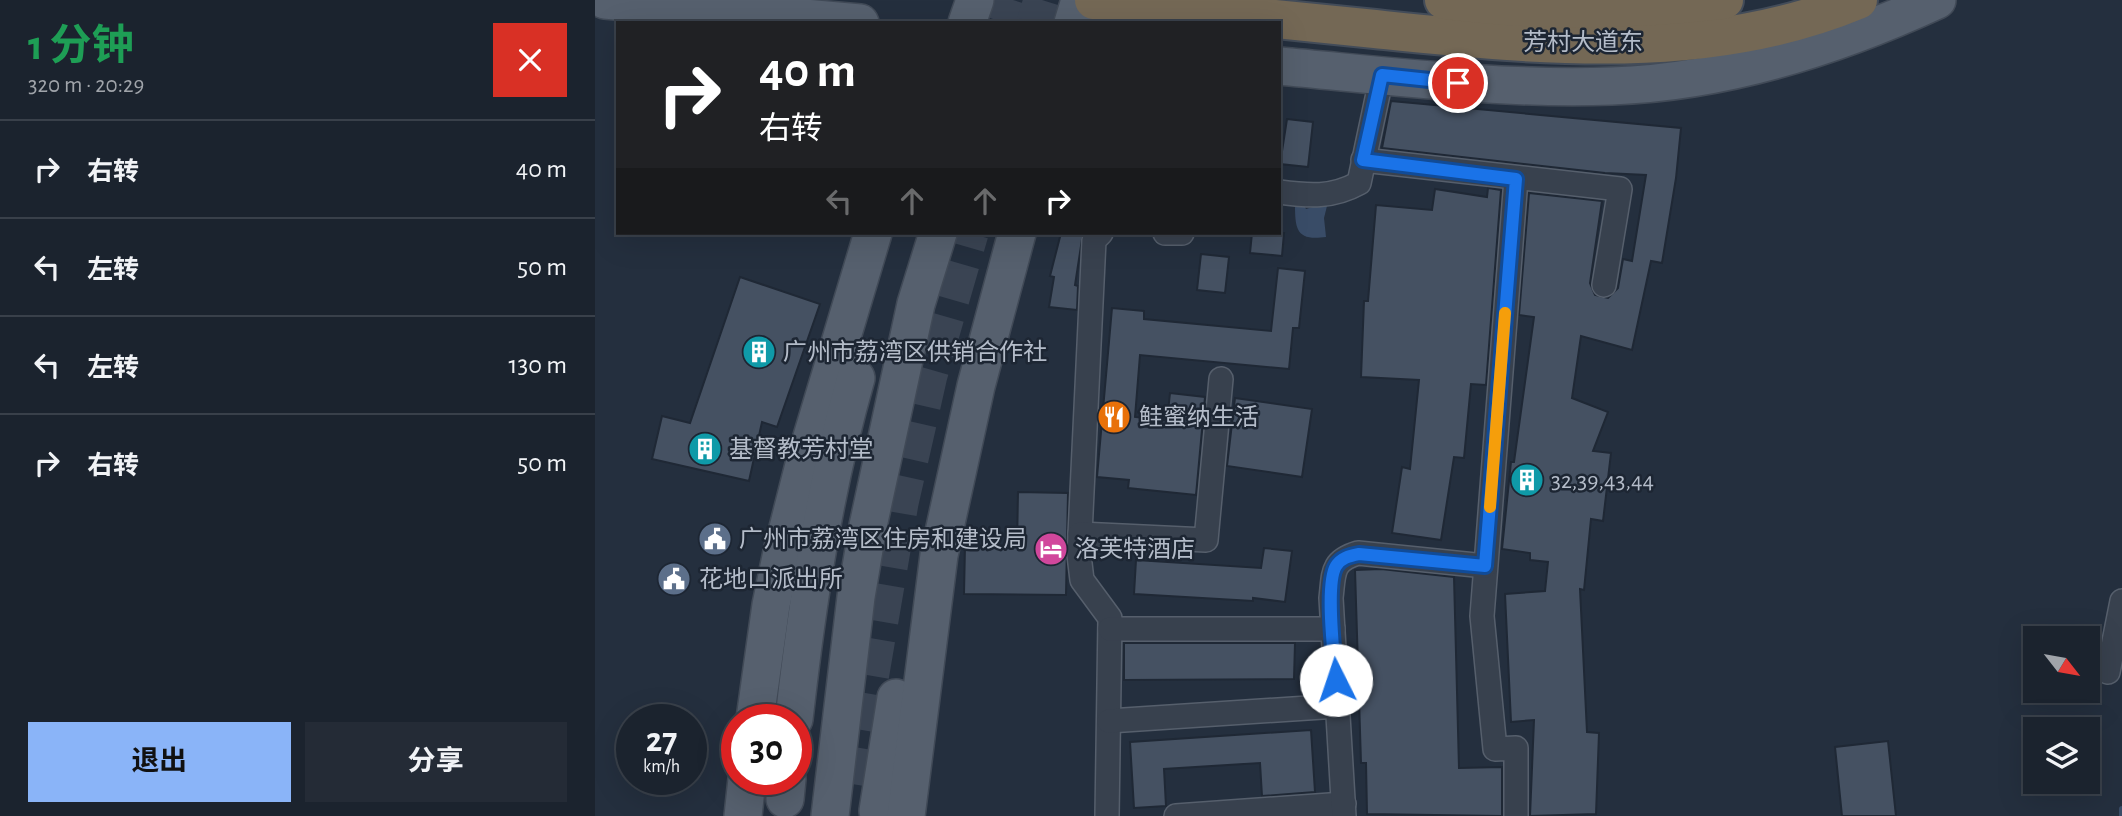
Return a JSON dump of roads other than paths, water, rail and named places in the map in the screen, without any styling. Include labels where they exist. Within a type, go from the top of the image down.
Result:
[{"type":"highway","name":"芳村大道东","points":[[1094,0],[1552,45],[1652,43],[1741,34],[1793,21],[1857,0]]},
{"type":"highway","name":"芳村大道东","points":[[1444,0],[1543,10],[1624,10],[1724,0]]},
{"type":"main road","points":[[605,0],[774,7],[849,21]]},
{"type":"main road","points":[[968,21],[975,0]]},
{"type":"main road","points":[[1074,21],[1080,0]]},
{"type":"main road","name":"芳村大道东","points":[[1281,66],[1507,87],[1613,86],[1664,82],[1780,60],[1871,28],[1937,0]]},
{"type":"main road","points":[[757,704],[771,605],[782,552],[806,457],[872,235]]},
{"type":"main road","points":[[796,704],[803,634],[835,455],[898,235]]},
{"type":"main road","points":[[830,816],[856,597],[868,526],[916,304],[937,235]]},
{"type":"main road","points":[[892,813],[915,571],[940,446],[1000,235]]},
{"type":"main road","points":[[892,813],[939,555],[976,386],[1016,235]]},
{"type":"main road","points":[[743,816],[745,795]]},
{"type":"street","points":[[1281,191],[1313,197],[1343,192],[1359,183],[1382,75]]},
{"type":"street","points":[[1363,160],[1620,189],[1604,285]]},
{"type":"street","points":[[1516,179],[1482,616],[1495,749],[1516,748],[1516,816]]},
{"type":"street","points":[[1099,235],[1094,240],[1080,534],[1082,580],[1110,618],[1107,816]]},
{"type":"street","points":[[1080,534],[1206,540],[1221,379]]},
{"type":"street","points":[[1176,816],[1344,810],[1332,629],[1334,568],[1345,557],[1359,554],[1485,566]]},
{"type":"street","points":[[2108,672],[2122,601]]},
{"type":"street","points":[[1110,629],[1332,629]]},
{"type":"street","points":[[1109,721],[1338,706]]},
{"type":"water","points":[[1303,203],[1306,209],[1323,204],[1327,206],[1324,218],[1326,237],[1309,237],[1300,232],[1295,205]]},
{"type":"waterway","points":[[2122,809],[2122,816]]},
{"type":"tunnel","points":[[1007,21],[1013,0]]},
{"type":"tunnel","points":[[1036,21],[1042,0]]},
{"type":"tunnel","points":[[852,784],[900,503],[929,375],[969,235]]},
{"type":"place","name":"广州市荔湾区供销合作社","points":[[759,352]]},
{"type":"place","name":"鲑蜜纳生活","points":[[1114,417]]},
{"type":"place","name":"基督教芳村堂","points":[[705,449]]},
{"type":"place","name":"32,39,43,44","points":[[1527,480]]},
{"type":"place","name":"广州市荔湾区住房和建设局","points":[[715,539]]},
{"type":"place","name":"洛芙特酒店","points":[[1051,549]]},
{"type":"place","name":"花地口派出所","points":[[674,579]]}]
